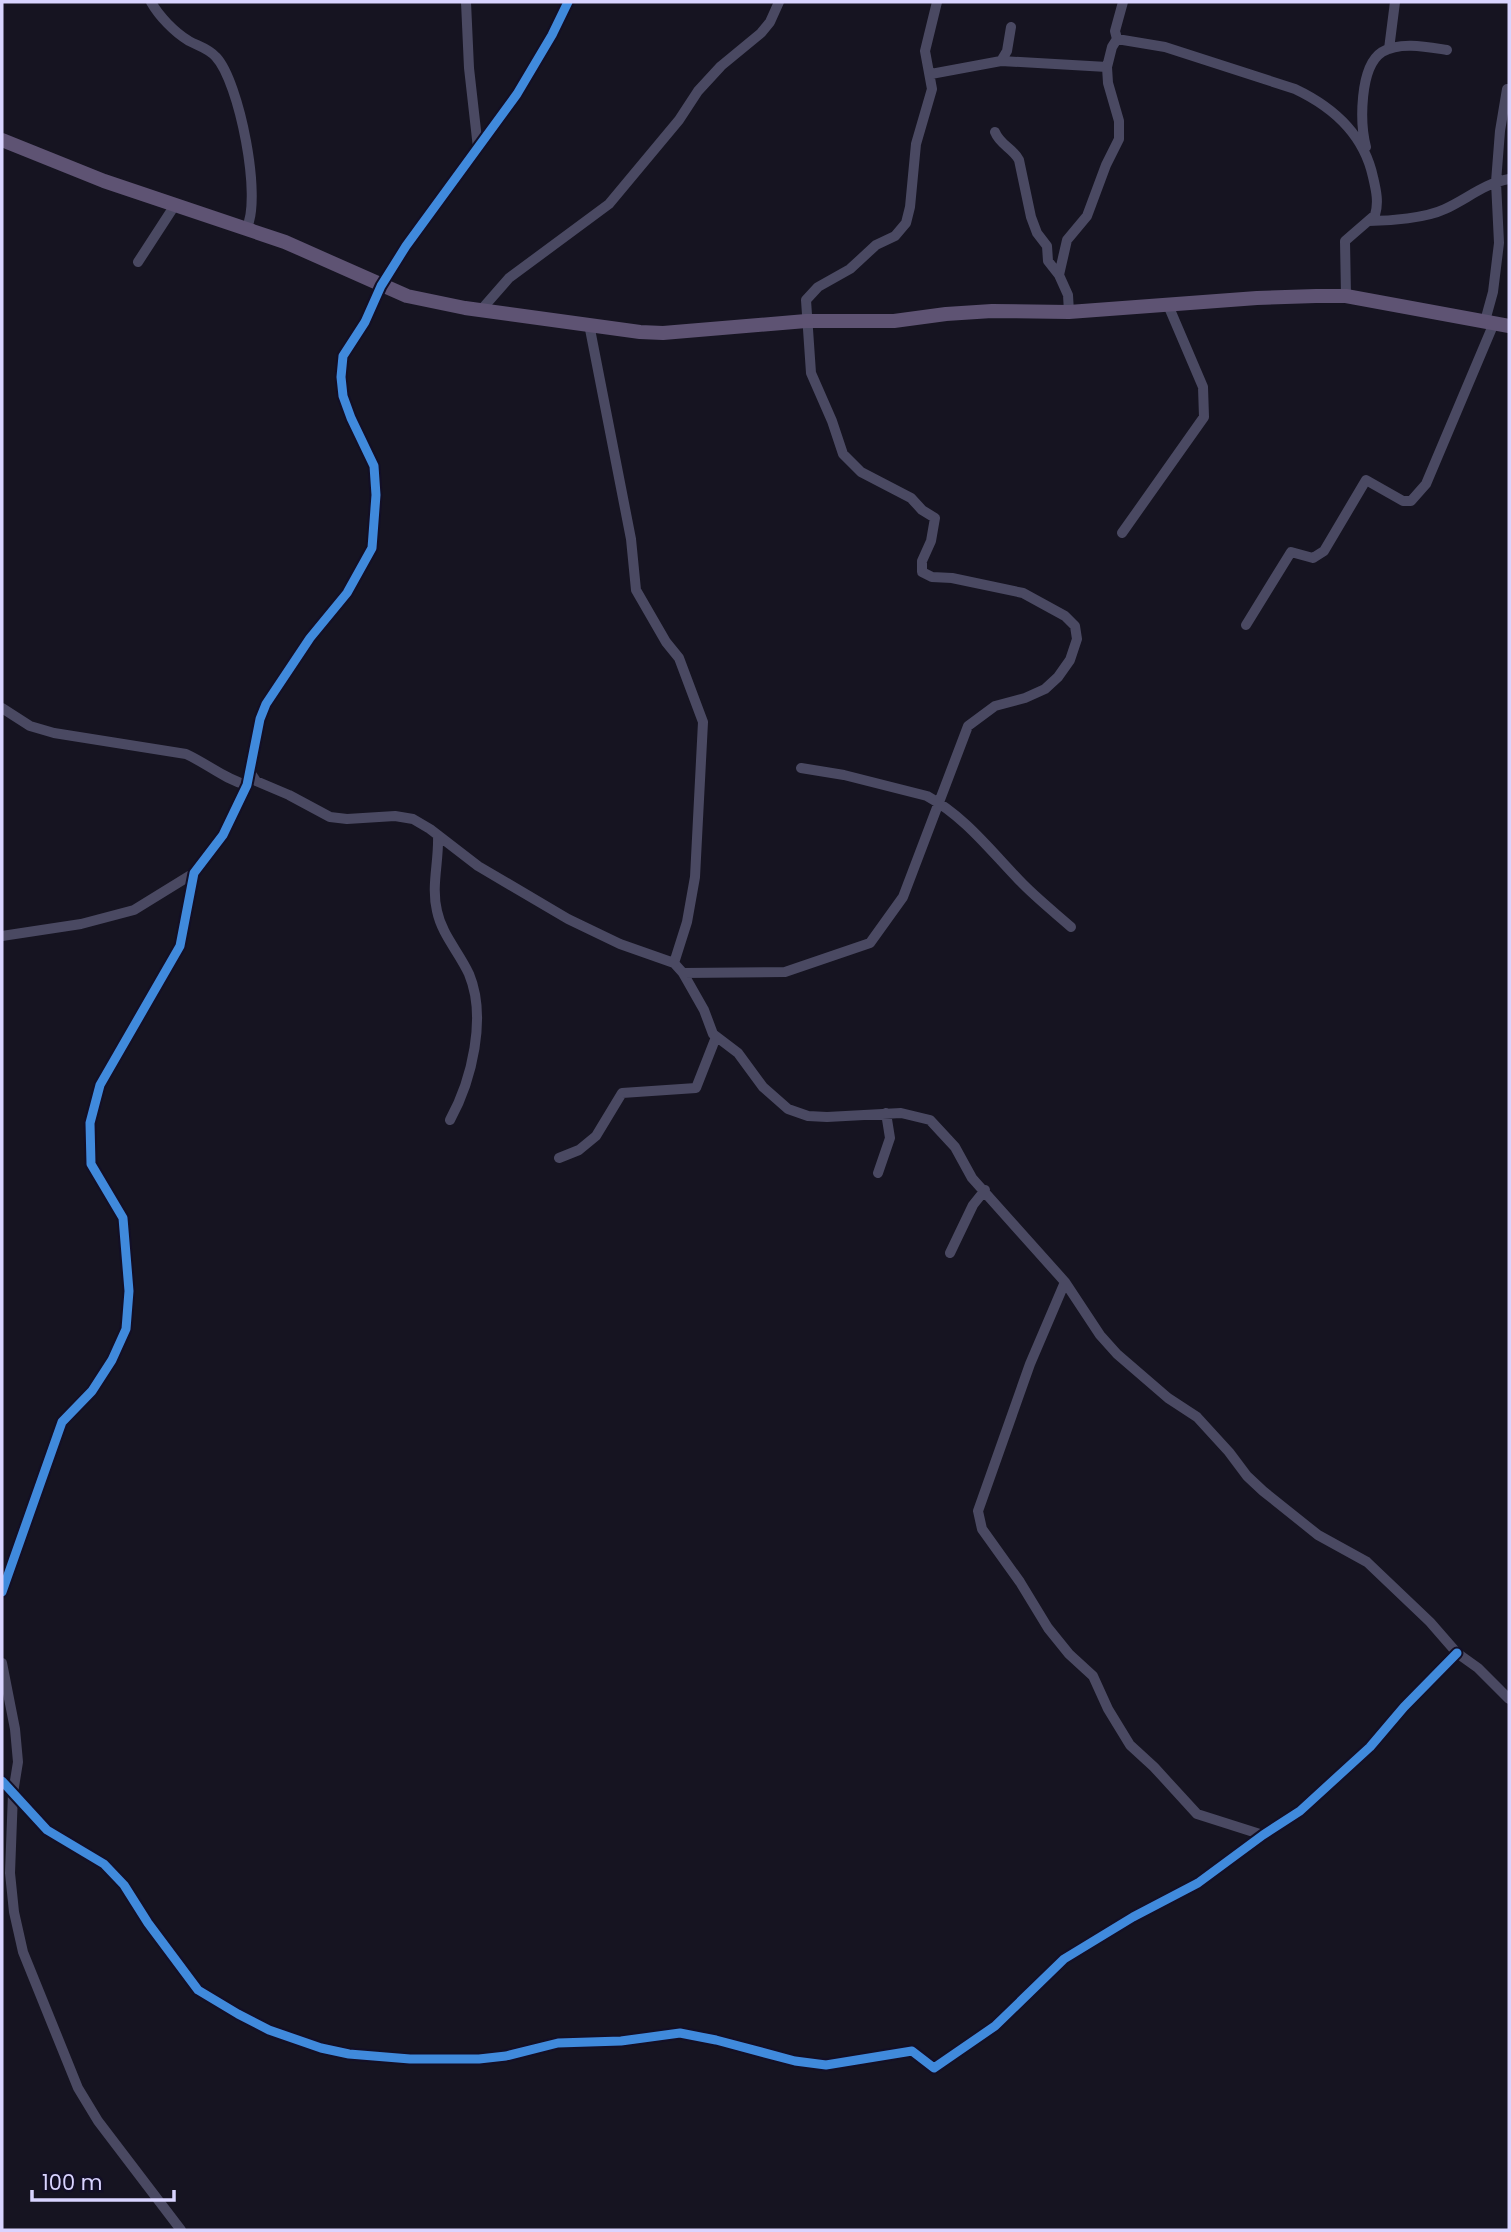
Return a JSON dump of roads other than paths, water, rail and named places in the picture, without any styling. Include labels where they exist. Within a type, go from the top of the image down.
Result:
[{"type":"main road","points":[[2,140],[104,181],[285,243],[381,286],[432,302],[627,331],[663,333],[806,321],[894,321],[992,311],[1069,312],[1257,298],[1346,296],[1509,326]]},
{"type":"street","points":[[151,2],[176,31],[218,58],[229,78],[247,146],[251,208],[250,222],[246,229]]},
{"type":"street","points":[[466,2],[469,68],[478,148]]},
{"type":"street","points":[[2,936],[81,924],[134,910],[194,873],[223,835],[247,785],[260,719],[266,704],[310,638],[347,593],[372,548],[376,495],[374,466],[343,396],[343,356],[365,323],[381,286],[406,246],[517,94],[568,2]]},
{"type":"street","points":[[481,310],[509,278],[609,204],[679,120],[698,91],[721,66],[761,33],[770,22],[779,2]]},
{"type":"street","points":[[683,973],[785,972],[870,943],[903,897],[968,726],[995,706],[1045,689],[1070,660],[1077,639],[1075,626],[1065,616],[1023,593],[952,578],[932,577],[922,572],[922,561],[931,541],[935,519],[911,498],[861,472],[843,454],[811,373],[805,307],[808,296],[818,287],[850,269],[876,245],[895,236],[906,223],[911,207],[916,144],[932,89],[925,51],[937,2]]},
{"type":"street","points":[[1059,275],[1067,240],[1087,216],[1119,139],[1119,121],[1107,67],[1117,39],[1115,31],[1123,2]]},
{"type":"street","points":[[1389,49],[1395,2]]},
{"type":"street","points":[[1001,61],[1007,51],[1011,27]]},
{"type":"street","points":[[1117,39],[1164,47],[1279,83],[1310,96],[1343,121],[1368,156]]},
{"type":"street","points":[[1346,296],[1345,241],[1375,215],[1377,202],[1363,134],[1363,97],[1367,77],[1376,57],[1389,49],[1419,46],[1447,50]]},
{"type":"street","points":[[931,74],[1001,61],[1107,67]]},
{"type":"street","points":[[1246,625],[1291,552],[1313,558],[1324,551],[1366,480],[1403,501],[1411,501],[1426,484],[1489,322],[1499,243],[1496,181],[1507,89]]},
{"type":"street","points":[[995,132],[1002,144],[1017,155],[1031,217],[1037,233],[1047,246],[1048,261],[1059,275],[1068,295],[1069,312]]},
{"type":"street","points":[[1369,221],[1385,221],[1443,210],[1496,181],[1509,179]]},
{"type":"street","points":[[138,262],[175,205]]},
{"type":"street","points":[[1122,533],[1204,417],[1203,387],[1168,305]]},
{"type":"street","points":[[589,324],[631,539],[636,590],[666,642],[679,658],[703,722],[695,877],[687,922],[674,963]]},
{"type":"street","points":[[2,708],[30,726],[54,733],[186,754],[201,760],[217,773],[247,785]]},
{"type":"street","points":[[801,768],[856,778],[927,796],[938,802],[972,830],[1021,883],[1072,927]]},
{"type":"street","points":[[250,772],[256,781],[330,817],[403,817],[422,823],[478,866],[568,919],[620,944],[674,963],[683,973],[716,1037],[738,1053],[768,1093],[788,1109],[800,1114],[827,1117],[886,1113],[911,1114],[930,1120],[955,1147],[972,1178],[1065,1282],[1100,1335],[1117,1354],[1168,1398],[1196,1417],[1263,1491],[1323,1538],[1367,1562],[1424,1616],[1457,1653],[1478,1668],[1509,1699]]},
{"type":"street","points":[[438,836],[434,884],[436,910],[445,936],[468,971],[477,1007],[472,1061],[466,1086],[450,1120]]},
{"type":"street","points":[[2,1592],[62,1422],[99,1381],[126,1329],[130,1291],[123,1218],[91,1164],[90,1124],[100,1085],[180,946],[194,873]]},
{"type":"street","points":[[559,1158],[579,1150],[596,1136],[622,1094],[696,1088],[716,1037]]},
{"type":"street","points":[[878,1173],[890,1138],[886,1113]]},
{"type":"street","points":[[950,1253],[973,1205],[985,1190]]},
{"type":"street","points":[[1065,1282],[1030,1364],[978,1511],[982,1529],[1020,1582],[1048,1628],[1069,1654],[1093,1676],[1108,1709],[1130,1745],[1197,1814],[1263,1835]]},
{"type":"street","points":[[2,1781],[47,1830],[104,1864],[124,1885],[148,1923],[198,1990],[269,2030],[321,2048],[349,2054],[410,2059],[479,2059],[506,2056],[558,2043],[621,2041],[680,2033],[795,2061],[826,2065],[912,2050],[934,2068],[995,2026],[1064,1959],[1133,1917],[1198,1883],[1300,1811],[1370,1747],[1404,1707],[1457,1653]]},
{"type":"street","points":[[2,1663],[15,1729],[18,1762],[13,1793],[10,1873],[14,1912],[23,1952],[38,1995],[78,2088],[106,2131],[181,2230]]}]
